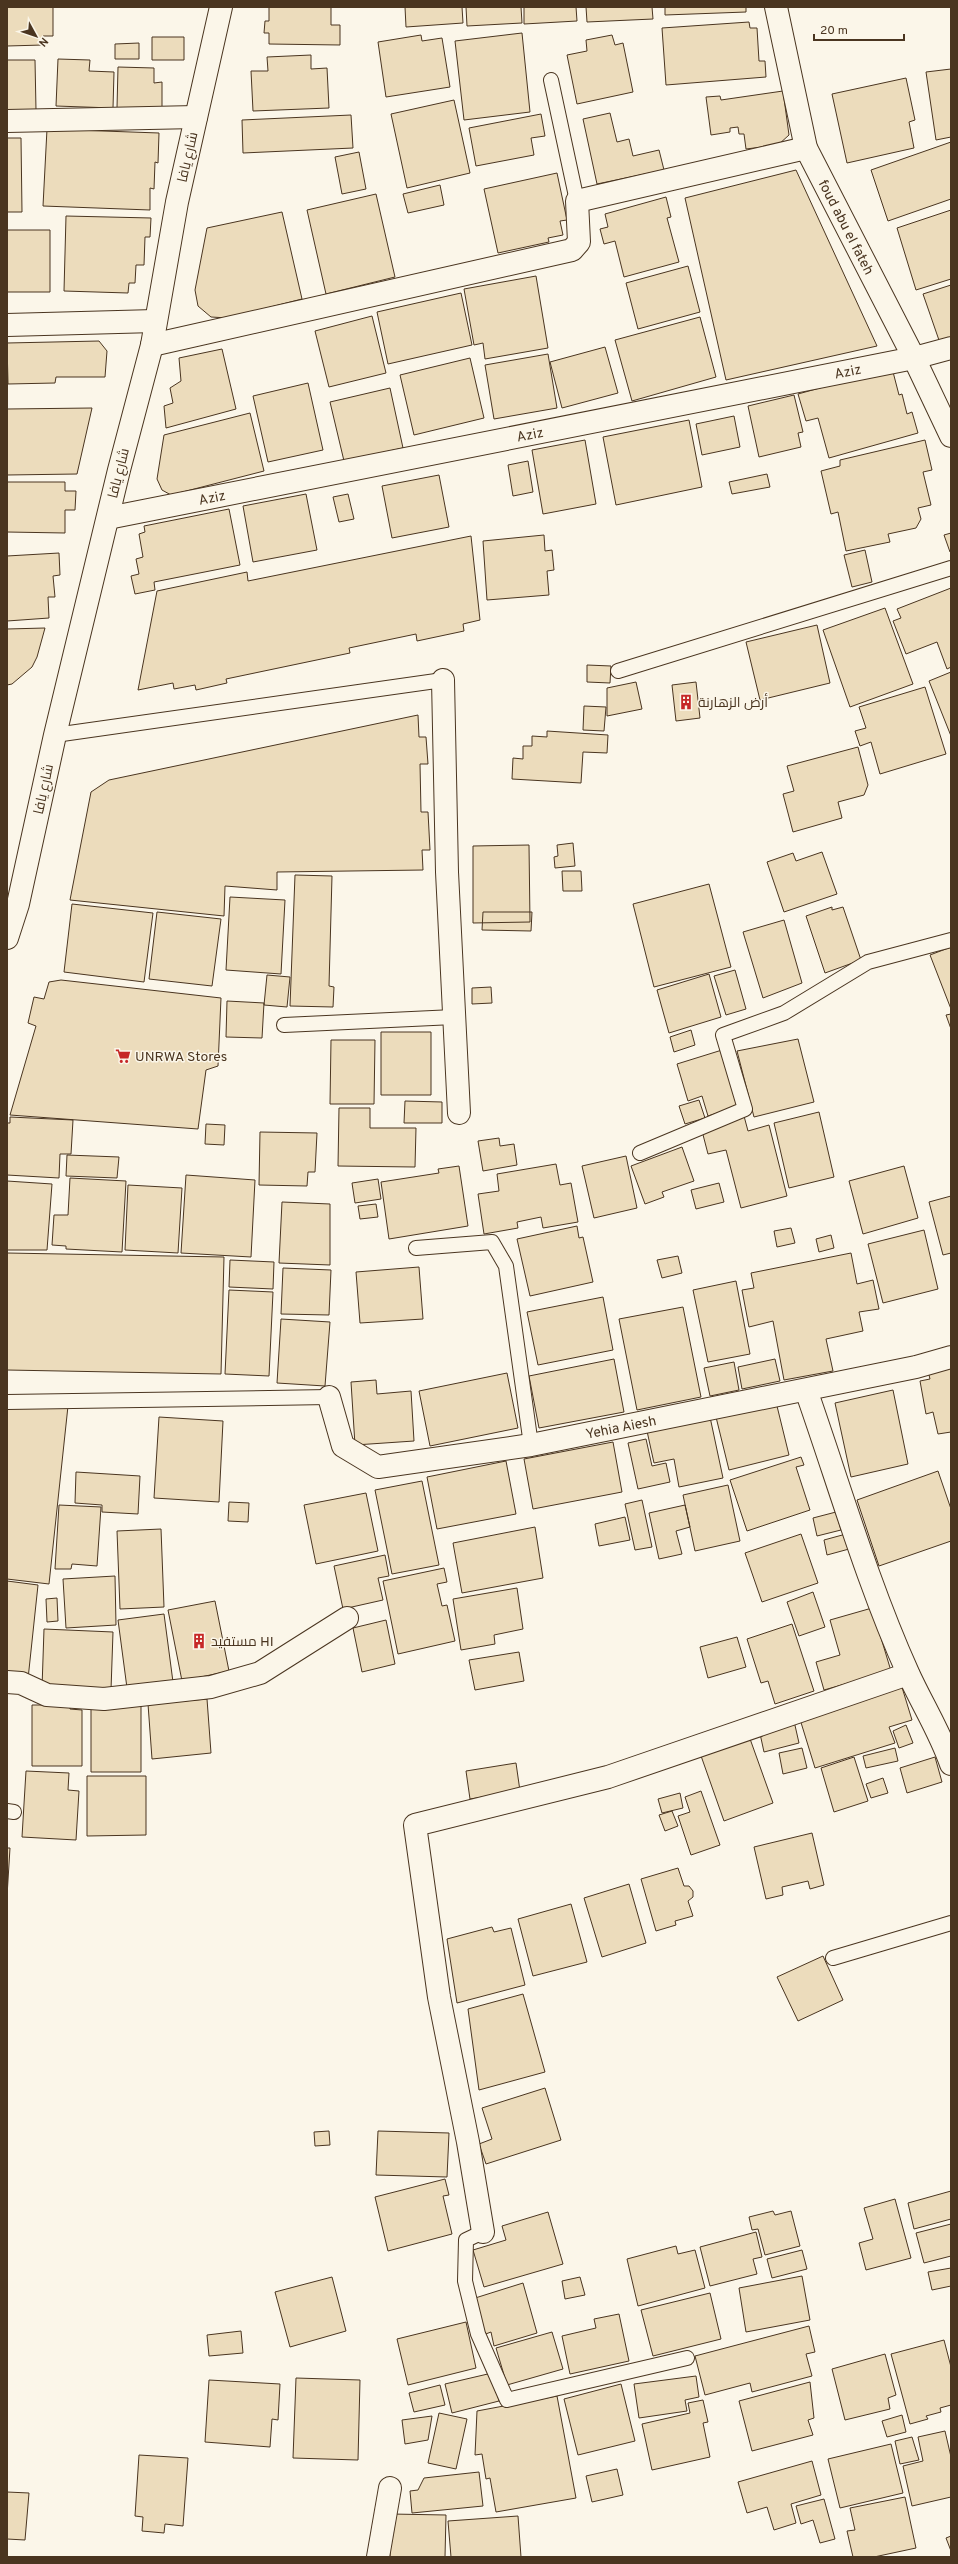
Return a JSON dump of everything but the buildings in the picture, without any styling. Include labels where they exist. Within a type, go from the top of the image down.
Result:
[{"type":"street","name":"شارع يافا","points":[[7,938],[18,904],[55,735],[152,345],[155,321],[196,117],[221,7]]},
{"type":"street","name":"foud abu el fateh","points":[[776,7],[806,148],[914,358],[951,436]]},
{"type":"street","points":[[7,121],[196,117]]},
{"type":"street","points":[[152,345],[572,250],[579,242],[577,201],[806,148]]},
{"type":"street","points":[[7,325],[155,321]]},
{"type":"street","name":"Aziz","points":[[108,518],[914,358],[951,348]]},
{"type":"street","points":[[443,680],[447,872],[459,1113]]},
{"type":"street","name":"Yehia Aiesh","points":[[329,1397],[343,1446],[378,1467],[531,1445],[916,1367],[951,1357]]},
{"type":"street","points":[[806,1390],[876,1594],[908,1674],[942,1740],[951,1764]]},
{"type":"street","points":[[7,1682],[21,1683],[47,1695],[104,1699],[211,1687],[260,1672],[347,1618]]},
{"type":"street","points":[[483,2232],[468,2142],[439,1997],[415,1825],[608,1777],[908,1674]]},
{"type":"street","points":[[378,2557],[390,2488]]},
{"type":"lane","points":[[551,80],[577,201]]},
{"type":"lane","points":[[618,671],[951,568]]},
{"type":"lane","points":[[55,735],[443,680]]},
{"type":"lane","points":[[640,1152],[745,1109],[723,1035],[784,1013],[868,962],[951,940]]},
{"type":"lane","points":[[284,1025],[454,1017]]},
{"type":"lane","points":[[416,1248],[492,1242],[506,1266],[531,1445]]},
{"type":"lane","points":[[7,1402],[329,1397]]},
{"type":"lane","points":[[833,1958],[951,1923]]},
{"type":"lane","points":[[483,2232],[466,2240],[465,2282],[478,2334],[507,2400],[687,2358]]},
{"type":"place","name":"أرض الزهارنة","points":[[686,702]]},
{"type":"place","name":"UNRWA Stores","points":[[123,1056]]},
{"type":"place","name":"مستفيد HI","points":[[199,1641]]}]
